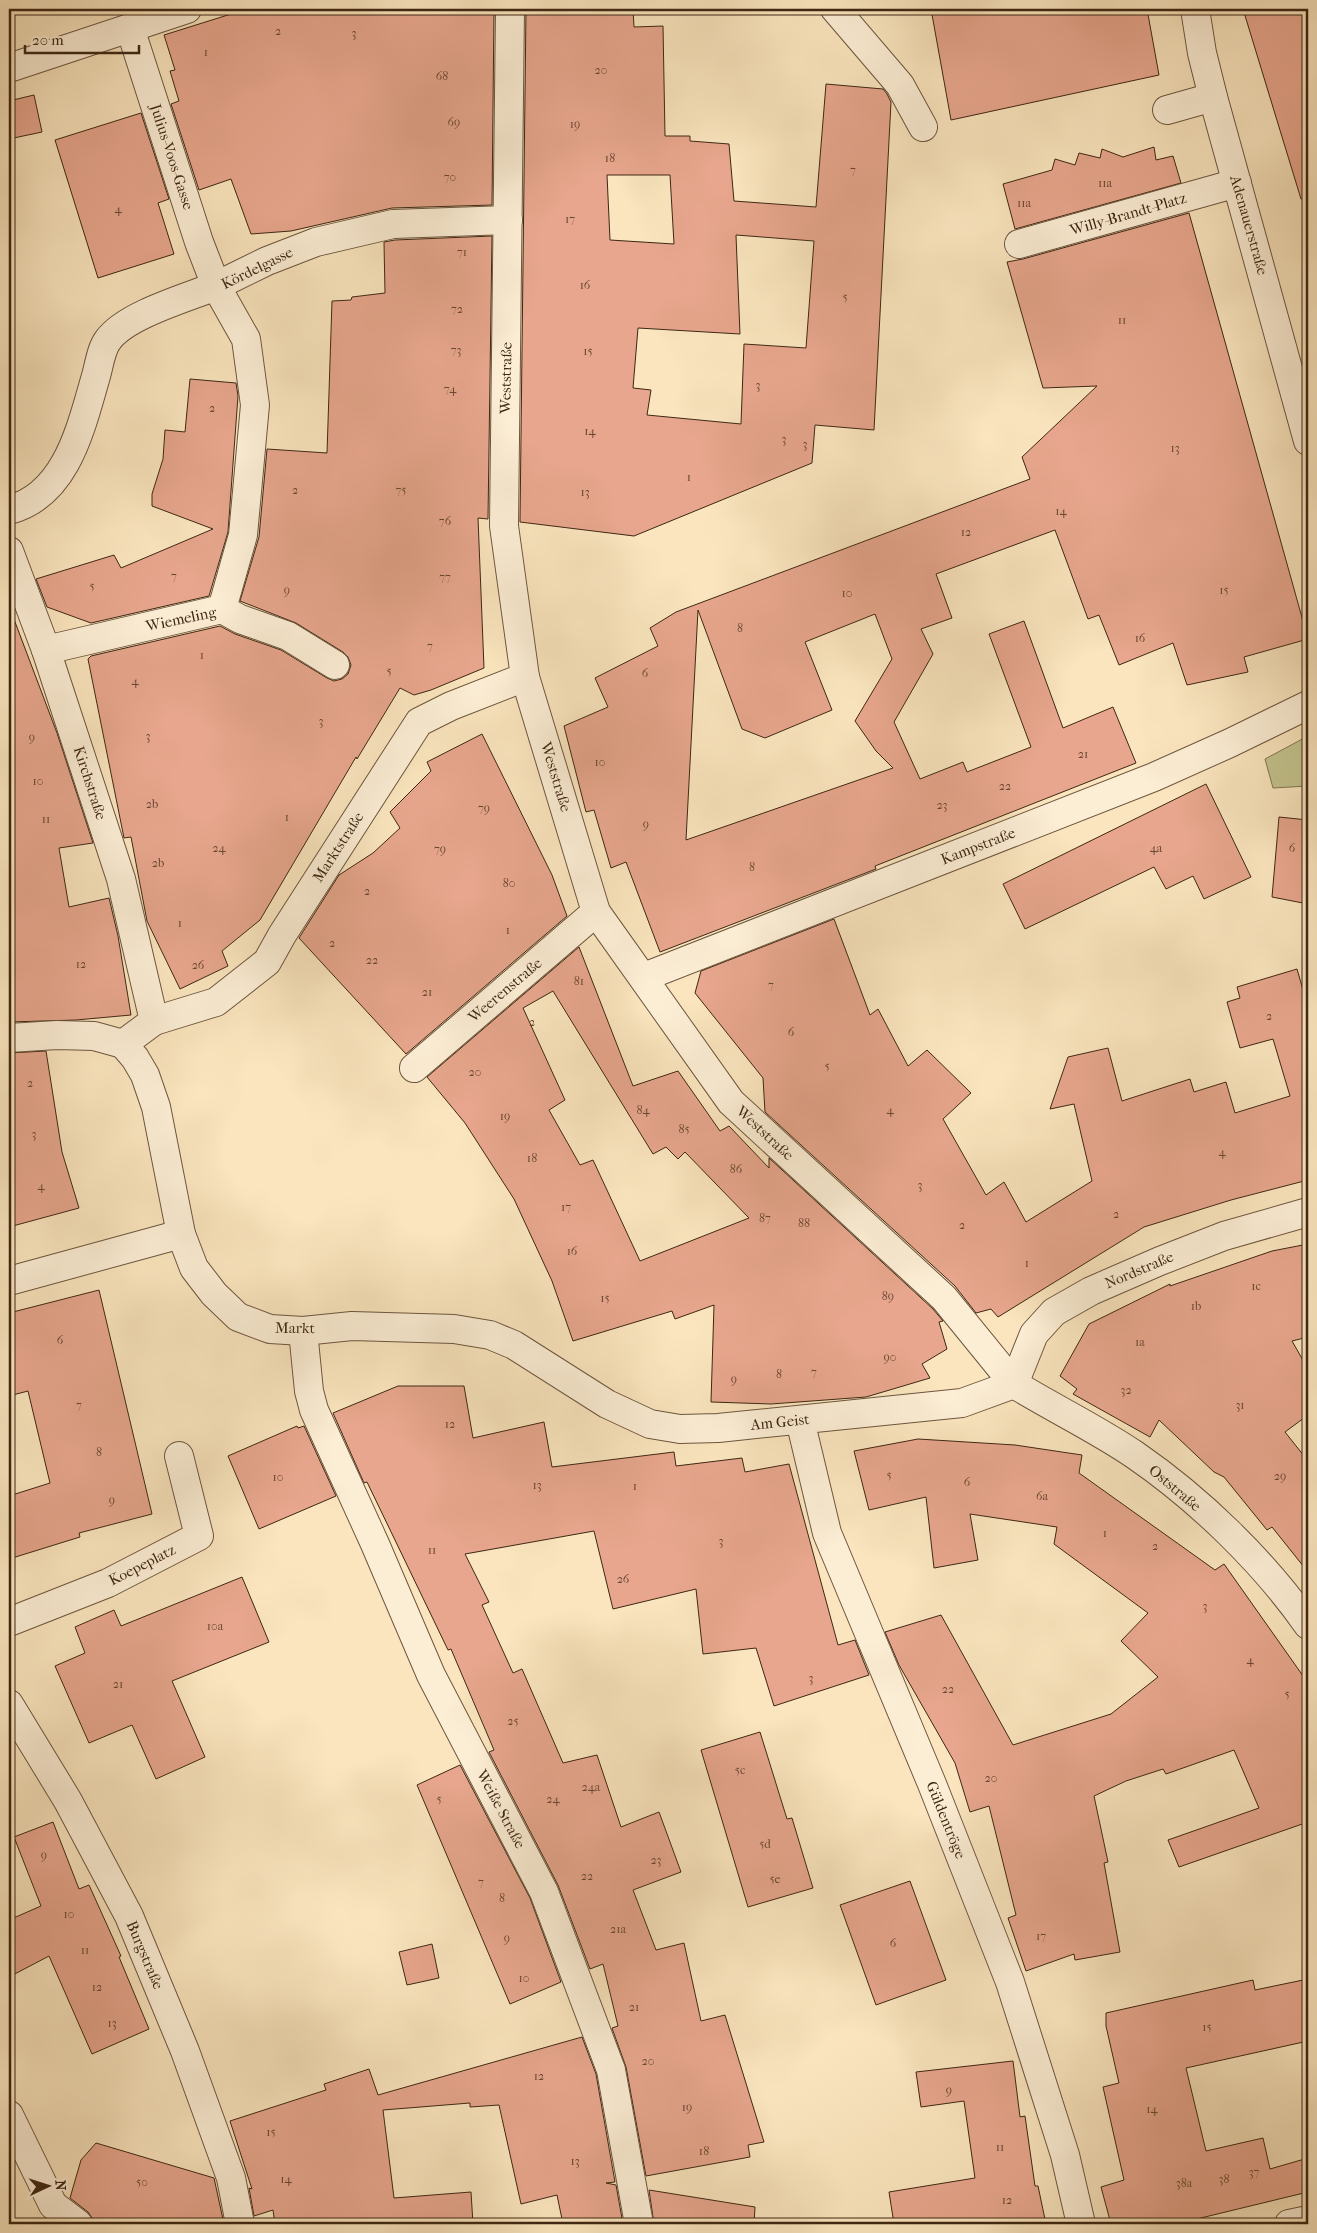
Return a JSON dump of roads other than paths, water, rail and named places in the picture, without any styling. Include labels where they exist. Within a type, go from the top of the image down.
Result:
[{"type":"street","points":[[9,68],[187,9]]},
{"type":"street","name":"Weststraße","points":[[510,9],[504,526],[525,677],[596,912],[731,1102],[944,1298],[1014,1384]]},
{"type":"street","points":[[835,9],[900,85],[923,127]]},
{"type":"street","name":"Adenauerstraße","points":[[1195,9],[1202,53],[1213,97],[1308,441]]},
{"type":"street","name":"Julius-Voos-Gasse","points":[[130,28],[199,242],[216,286]]},
{"type":"street","points":[[1167,110],[1213,97]]},
{"type":"street","name":"Willy-Brandt-Platz","points":[[1020,244],[1237,183]]},
{"type":"street","name":"Kördelgasse","points":[[222,609],[243,535],[255,405],[246,338],[216,286],[267,261],[316,242],[393,224],[508,220]]},
{"type":"street","points":[[9,510],[25,505],[46,490],[66,463],[81,424],[106,341],[121,327],[135,318],[216,286]]},
{"type":"street","name":"Kirchstraße","points":[[9,551],[46,650],[121,879],[154,1021]]},
{"type":"street","name":"Wiemeling","points":[[46,650],[222,609],[240,619],[288,636],[335,665]]},
{"type":"street","name":"Marktstraße","points":[[123,1044],[154,1021],[216,1002],[267,962],[282,934],[419,722],[451,706],[525,677]]},
{"type":"street","name":"Kampstraße","points":[[644,977],[1154,777],[1308,705]]},
{"type":"street","name":"Weerenstraße","points":[[414,1068],[596,912]]},
{"type":"street","points":[[9,1038],[57,1035],[94,1036],[123,1044]]},
{"type":"street","name":"Markt","points":[[123,1044],[135,1058],[145,1075],[156,1107],[181,1234],[194,1268],[214,1294],[238,1317],[270,1329],[303,1331],[352,1326],[454,1328],[490,1335],[514,1345],[557,1372]]},
{"type":"street","name":"Nordstraße","points":[[1014,1384],[1034,1334],[1054,1312],[1091,1291],[1160,1261],[1224,1236],[1308,1212]]},
{"type":"street","points":[[9,1281],[96,1266],[181,1234]]},
{"type":"street","name":"Weiße Straße","points":[[303,1331],[308,1383],[307,1412],[375,1544],[431,1675],[544,1892],[611,2070],[639,2224]]},
{"type":"street","name":"Am Geist","points":[[557,1372],[607,1404],[650,1424],[680,1429],[718,1428],[962,1403],[1014,1384]]},
{"type":"street","name":"Oststraße","points":[[1014,1384],[1135,1455],[1165,1479],[1214,1520],[1253,1559],[1300,1596],[1308,1625]]},
{"type":"street","name":"Güldentröge","points":[[800,1420],[826,1533],[932,1784],[1010,1982],[1065,2155],[1080,2224]]},
{"type":"street","name":"Koepeplatz","points":[[9,1622],[108,1583],[199,1536],[179,1456]]},
{"type":"street","name":"Burgstraße","points":[[9,1704],[68,1802],[129,1916],[185,2051],[231,2178],[240,2224]]},
{"type":"street","points":[[9,2115],[53,2205],[78,2224]]},
{"type":"street","points":[[1290,2224],[1308,2220]]}]
